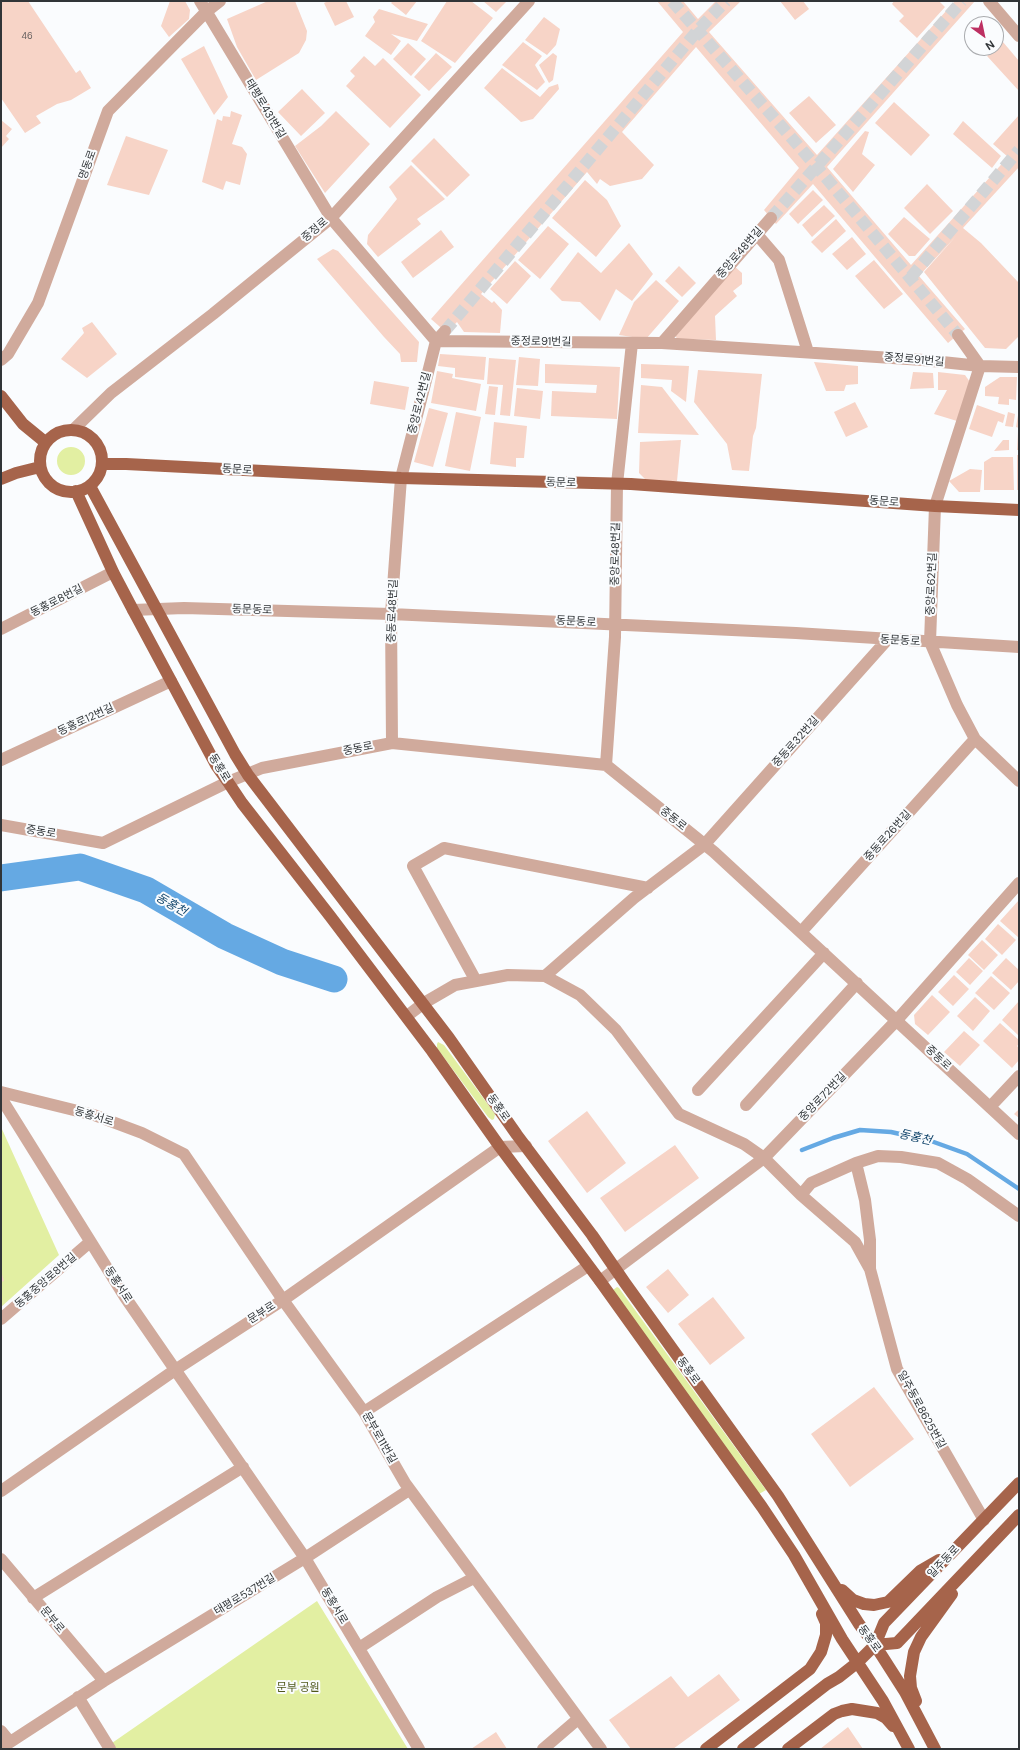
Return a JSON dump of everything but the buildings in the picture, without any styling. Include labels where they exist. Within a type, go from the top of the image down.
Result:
[{"type":"main road","points":[[1,396],[23,424],[45,442]]},
{"type":"main road","points":[[74,429],[87,433],[94,439],[101,451],[102,464],[97,478],[90,486],[76,491],[60,490],[51,485],[44,477],[40,467],[41,452],[45,442],[60,431],[74,429]]},
{"type":"main road","name":"동문로","points":[[102,464],[401,478],[617,484],[935,506],[1019,510]]},
{"type":"main road","points":[[1,479],[16,472],[40,467]]},
{"type":"main road","name":"동홍로","points":[[90,486],[235,754],[248,775],[424,1003],[778,1496],[858,1624],[875,1645],[905,1692],[935,1749]]},
{"type":"main road","name":"동홍로","points":[[76,491],[113,572],[216,765],[268,838],[407,1016],[500,1147],[600,1281],[762,1507],[794,1555],[842,1639],[883,1701],[908,1747]]},
{"type":"main road","name":"일주동로","points":[[742,1749],[858,1662],[875,1645],[884,1623],[1019,1483]]},
{"type":"main road","name":"일주동로","points":[[875,1645],[897,1642],[1019,1515]]},
{"type":"main road","points":[[810,1545],[845,1593],[853,1600],[864,1604],[874,1605],[888,1602],[920,1571],[956,1550]]},
{"type":"main road","points":[[706,1749],[807,1673],[816,1663],[821,1652],[826,1635],[826,1623],[794,1555]]},
{"type":"main road","points":[[928,1734],[911,1688],[911,1666],[914,1652],[921,1637],[973,1564]]},
{"type":"main road","points":[[788,1749],[834,1714],[852,1709],[863,1710],[886,1718],[908,1747]]},
{"type":"street","name":"태평로431번길","points":[[200,1],[331,218]]},
{"type":"street","name":"명동로","points":[[1,360],[8,354],[38,303],[108,111],[206,12],[220,1]]},
{"type":"street","name":"중정로","points":[[74,429],[111,393],[213,314],[331,218],[529,1]]},
{"type":"street","points":[[989,1],[1019,36]]},
{"type":"street","points":[[331,218],[436,341]]},
{"type":"street","name":"중앙로48번길","points":[[662,343],[771,218]]},
{"type":"street","points":[[756,235],[779,260],[808,352]]},
{"type":"street","name":"중앙로42번길","points":[[401,478],[436,341],[444,331]]},
{"type":"street","points":[[958,335],[980,366]]},
{"type":"street","name":"중정로91번길","points":[[436,341],[662,343],[923,360],[980,366],[1019,367]]},
{"type":"street","name":"중앙로48번길","points":[[606,765],[615,624],[617,484],[632,343]]},
{"type":"street","name":"중앙로62번길","points":[[980,366],[935,506],[930,642],[957,705],[975,739],[1019,780]]},
{"type":"street","name":"중동로48번길","points":[[392,743],[391,614],[401,478]]},
{"type":"street","name":"동홍로8번길","points":[[1,629],[113,572]]},
{"type":"street","name":"동문동로","points":[[133,610],[156,609],[391,614],[796,633],[887,640],[1019,647]]},
{"type":"street","name":"중동로32번길","points":[[704,845],[887,640]]},
{"type":"street","name":"동홍로12번길","points":[[1,760],[171,681]]},
{"type":"street","name":"중동로26번길","points":[[801,932],[975,739]]},
{"type":"street","name":"중동로","points":[[1,825],[103,842],[228,782],[262,768],[392,743],[606,765],[704,845],[857,983],[1019,1134]]},
{"type":"street","points":[[407,1016],[424,1003],[455,985],[508,974],[545,976],[648,888],[704,845]]},
{"type":"street","points":[[476,981],[413,866],[444,848],[648,888]]},
{"type":"street","name":"중앙로72번길","points":[[600,1281],[764,1158],[897,1020],[1019,883]]},
{"type":"street","points":[[698,1090],[824,953]]},
{"type":"street","name":"일주동로8625번길","points":[[545,976],[580,995],[616,1030],[679,1114],[744,1144],[764,1158],[801,1195],[854,1242],[870,1268]]},
{"type":"street","points":[[746,1105],[857,983]]},
{"type":"street","points":[[990,1107],[1019,1076]]},
{"type":"street","name":"동흥서로","points":[[1,1092],[94,1115],[142,1133],[184,1154]]},
{"type":"street","name":"동홍서로","points":[[1,1098],[125,1297],[305,1558],[419,1749]]},
{"type":"street","points":[[500,1147],[526,1146]]},
{"type":"street","name":"문부로","points":[[1,1491],[175,1370],[283,1300],[500,1147]]},
{"type":"street","name":"문부로11번길","points":[[184,1154],[283,1300],[364,1412],[410,1490],[601,1749]]},
{"type":"street","points":[[801,1195],[811,1183],[856,1163],[878,1156],[900,1158],[938,1163],[967,1179],[1019,1216]]},
{"type":"street","name":"일주동로8625번길","points":[[856,1163],[865,1200],[870,1240],[870,1268],[898,1369],[984,1520]]},
{"type":"street","name":"동홍중앙로8번길","points":[[1,1320],[90,1242]]},
{"type":"street","points":[[364,1412],[588,1266]]},
{"type":"street","points":[[33,1598],[242,1467]]},
{"type":"street","name":"태평로537번길","points":[[6,1745],[78,1697],[305,1558],[410,1490]]},
{"type":"street","name":"문부로","points":[[1,1559],[104,1681]]},
{"type":"street","points":[[359,1648],[437,1596],[474,1578]]},
{"type":"street","points":[[78,1697],[110,1749]]},
{"type":"street","points":[[543,1749],[578,1718]]},
{"type":"street","points":[[1,1731],[6,1745]]},
{"type":"green space","points":[[71,447],[81,451],[85,461],[81,471],[71,475],[61,471],[57,461],[61,451]]},
{"type":"green space","points":[[438,1042],[444,1045],[495,1114],[494,1119],[492,1120],[488,1117],[437,1048]]},
{"type":"green space","points":[[1,1127],[59,1255],[1,1307]]},
{"type":"green space","points":[[617,1287],[766,1490],[759,1494],[613,1290]]},
{"type":"green space","name":"문부 공원","points":[[317,1601],[408,1749],[116,1749],[112,1743]]},
{"type":"waterway","name":"동홍천","points":[[1,878],[80,867],[146,890],[225,936],[282,962],[334,979]]},
{"type":"waterway","name":"동홍천","points":[[802,1150],[833,1138],[860,1130],[891,1132],[931,1141],[967,1154],[1019,1189]]},
{"type":"tunnel","points":[[672,1],[816,166],[958,335]]},
{"type":"tunnel","points":[[445,331],[698,30],[726,1]]},
{"type":"tunnel","points":[[771,218],[962,1]]},
{"type":"tunnel","points":[[911,277],[1019,150]]}]
